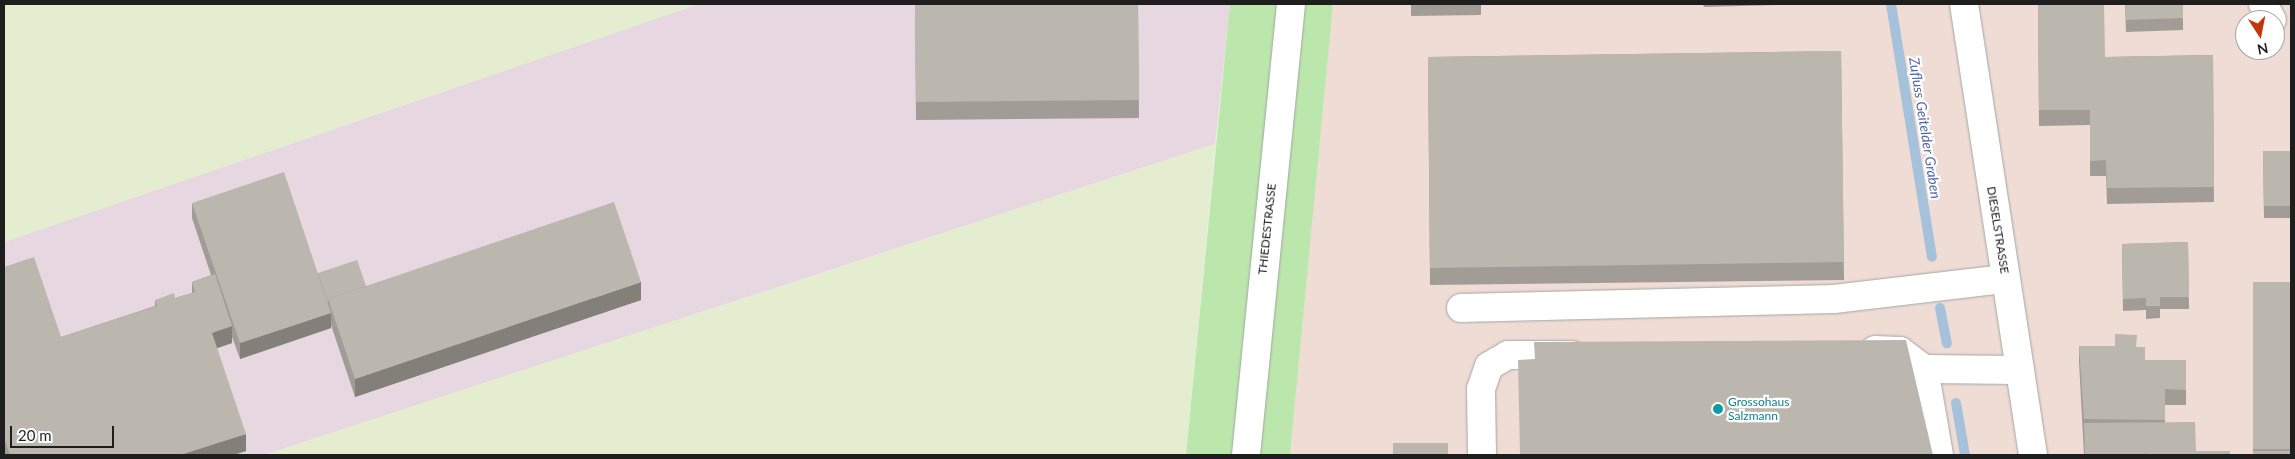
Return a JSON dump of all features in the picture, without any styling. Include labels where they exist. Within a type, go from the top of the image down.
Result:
[{"type":"street","name":"THIEDESTRASSE","points":[[1246,455],[1290,4]]},
{"type":"street","name":"DIESELSTRASSE","points":[[1964,4],[2033,455]]},
{"type":"street","points":[[1461,308],[1834,299],[2005,279]]},
{"type":"street","points":[[1852,350],[1900,352],[1924,369],[2020,370]]},
{"type":"street","points":[[1482,455],[1481,389],[1490,366],[1508,355],[1597,354]]},
{"type":"street","points":[[1924,369],[1939,455]]},
{"type":"shaded area","points":[[699,4],[1230,4],[1215,144],[264,455],[4,455],[4,242]]},
{"type":"shaded area","points":[[1333,4],[2291,4],[2291,455],[1290,455]]},
{"type":"green space","points":[[4,4],[699,4],[4,242]]},
{"type":"green space","points":[[1230,4],[1333,4],[1290,455],[1186,455]]},
{"type":"green space","points":[[1215,144],[1186,455],[264,455]]},
{"type":"building","points":[[915,4],[1138,4],[1139,100],[916,102]]},
{"type":"building","points":[[2038,4],[2104,4],[2105,57],[2213,55],[2214,187],[2107,188],[2106,160],[2090,161],[2090,110],[2039,110]]},
{"type":"building","points":[[2125,4],[2183,4],[2183,18],[2126,20]]},
{"type":"building","points":[[1841,51],[1844,262],[1430,268],[1428,57]]},
{"type":"building","points":[[2263,151],[2291,151],[2291,206],[2264,206]]},
{"type":"building","points":[[284,172],[331,313],[240,343],[192,203]]},
{"type":"building","points":[[614,202],[641,282],[355,379],[328,299]]},
{"type":"building","points":[[2188,242],[2189,297],[2160,297],[2160,306],[2146,306],[2146,298],[2123,299],[2122,244]]},
{"type":"building","points":[[34,257],[61,337],[157,306],[155,300],[174,293],[175,298],[195,292],[192,282],[215,274],[232,326],[212,333],[246,434],[180,455],[10,455],[4,438],[4,267]]},
{"type":"building","points":[[357,260],[366,286],[328,299],[328,303],[318,273]]},
{"type":"building","points":[[2253,282],[2291,282],[2291,449],[2253,449]]},
{"type":"building","points":[[2115,334],[2137,335],[2136,347],[2145,347],[2145,360],[2186,360],[2186,390],[2165,389],[2165,420],[2084,419],[2079,346],[2115,346]]},
{"type":"building","name":"Grossohaus Salzmann","points":[[1906,340],[1933,455],[1520,455],[1518,360],[1535,359],[1534,342]]},
{"type":"building","points":[[2195,422],[2196,451],[2146,451],[2146,455],[2085,455],[2084,423]]},
{"type":"building","points":[[1393,443],[1448,443],[1448,455],[1393,455]]},
{"type":"building","points":[[2146,451],[2230,451],[2230,455],[2147,455]]},
{"type":"building","points":[[2253,451],[2291,451],[2291,455],[2253,455]]},
{"type":"waterway","name":"Zufluss Geitelder Graben","points":[[1891,4],[1932,257]]},
{"type":"waterway","name":"Zufluss Geitelder Graben","points":[[1940,308],[1947,343]]},
{"type":"waterway","name":"Zufluss Geitelder Graben","points":[[1956,403],[1965,455]]},
{"type":"place","name":"Grossohaus Salzmann","points":[[1718,409]]}]
